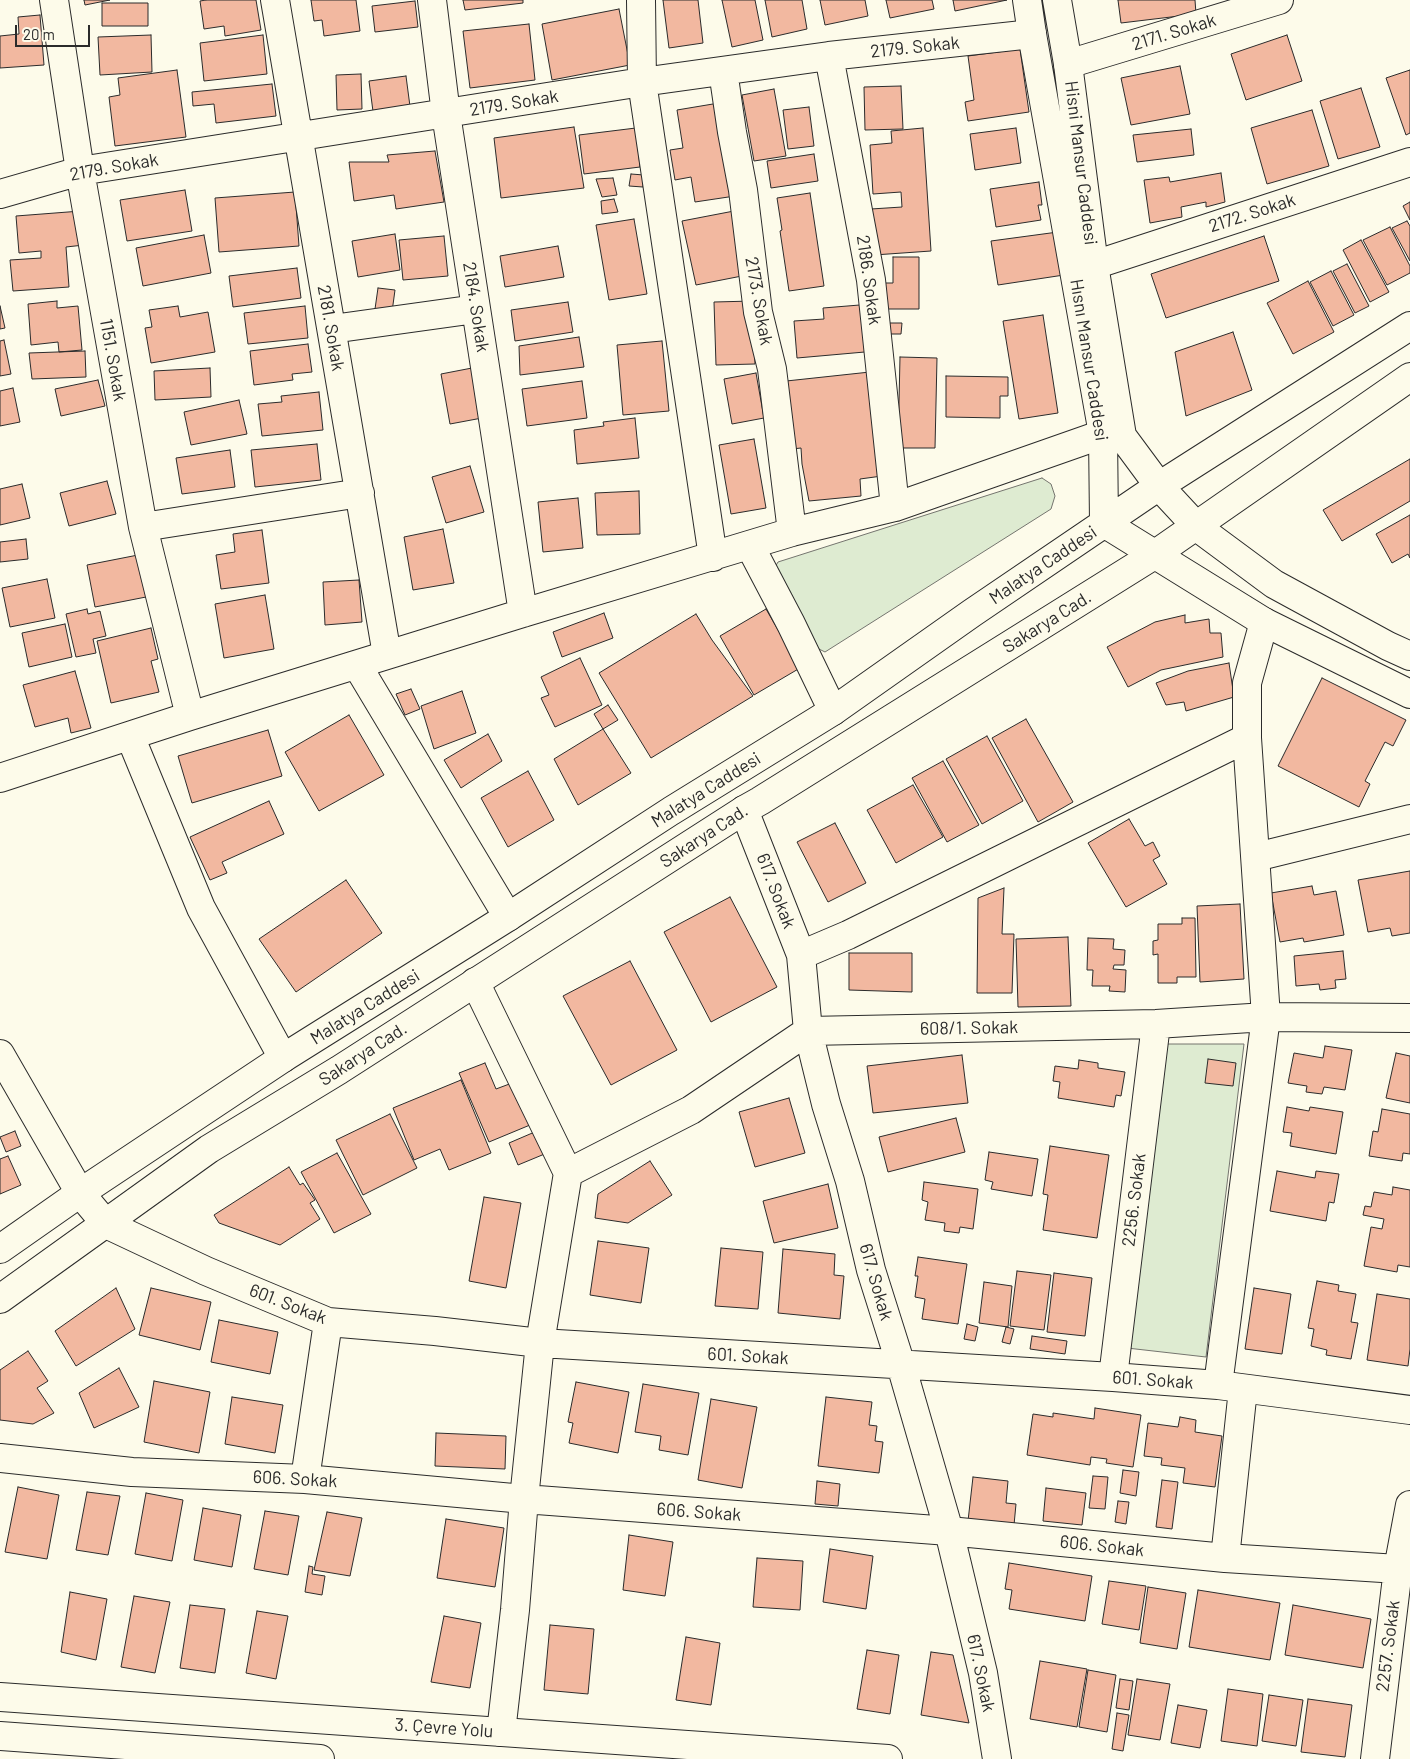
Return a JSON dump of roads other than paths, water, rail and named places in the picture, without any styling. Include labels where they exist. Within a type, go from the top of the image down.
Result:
[{"type":"street","name":"1151. Sokak","points":[[54,0],[80,171],[143,527],[190,716]]},
{"type":"street","name":"2181. Sokak","points":[[275,0],[387,655]]},
{"type":"street","name":"2184. Sokak","points":[[432,0],[446,114],[524,613]]},
{"type":"street","points":[[641,0],[642,82],[713,557]]},
{"type":"street","name":"Hısnı Mansur Caddesi","points":[[1027,0],[1103,434],[1104,523]]},
{"type":"street","name":"Hisni Mansur Caddesi","points":[[1057,0],[1068,64],[1094,265],[1122,436],[1159,486],[1197,527],[1274,584],[1410,656]]},
{"type":"street","name":"2171. Sokak","points":[[1068,64],[1280,0]]},
{"type":"street","name":"2179. Sokak","points":[[0,194],[80,171],[642,82],[829,56],[1032,34]]},
{"type":"street","name":"2186. Sokak","points":[[829,56],[871,280],[895,507]]},
{"type":"street","name":"2173. Sokak","points":[[723,71],[743,190],[758,312],[772,369],[792,532]]},
{"type":"street","name":"2172. Sokak","points":[[1094,265],[1410,162]]},
{"type":"street","points":[[332,330],[476,309]]},
{"type":"street","name":"Malatya Caddesi","points":[[0,1249],[80,1192],[283,1058],[508,917],[671,811],[833,711],[1159,486],[1410,326]]},
{"type":"street","name":"Sakarya Cad.","points":[[0,1299],[209,1149],[339,1070],[744,810],[1154,556],[1410,377]]},
{"type":"street","points":[[0,777],[387,655],[792,532],[895,507],[1103,434]]},
{"type":"street","points":[[143,527],[360,493]]},
{"type":"street","points":[[1104,523],[1154,556],[1264,622],[1410,694]]},
{"type":"street","points":[[750,546],[791,624],[833,711]]},
{"type":"street","points":[[1225,1558],[1230,1387],[1266,1017],[1246,738],[1248,683],[1264,622]]},
{"type":"street","points":[[357,665],[508,917]]},
{"type":"street","points":[[130,736],[201,908],[283,1058]]},
{"type":"street","points":[[800,955],[848,935],[1246,738]]},
{"type":"street","name":"617. Sokak","points":[[744,810],[800,955],[808,1031],[826,1104],[850,1181],[871,1270],[901,1365],[949,1531],[983,1673],[998,1759]]},
{"type":"street","points":[[1256,857],[1410,819]]},
{"type":"street","points":[[475,982],[568,1173],[540,1343],[515,1610],[501,1732]]},
{"type":"street","name":"608/1. Sokak","points":[[808,1031],[1156,1024],[1266,1017],[1410,1018]]},
{"type":"street","name":"2256. Sokak","points":[[1112,1377],[1156,1024]]},
{"type":"street","points":[[568,1173],[691,1110],[808,1031]]},
{"type":"street","points":[[0,1054],[80,1192],[106,1224]]},
{"type":"street","name":"601. Sokak","points":[[106,1224],[206,1271],[328,1322],[435,1331],[540,1343],[1112,1377],[1230,1387],[1410,1410]]},
{"type":"street","points":[[305,1479],[328,1322]]},
{"type":"street","name":"606. Sokak","points":[[0,1458],[132,1472],[305,1479],[524,1499],[949,1531],[1225,1558],[1398,1569]]},
{"type":"street","name":"2257. Sokak","points":[[1375,1759],[1398,1569],[1410,1505]]},
{"type":"street","name":"3. Çevre Yolu","points":[[0,1697],[888,1759]]},
{"type":"street","points":[[0,1736],[320,1759]]}]
